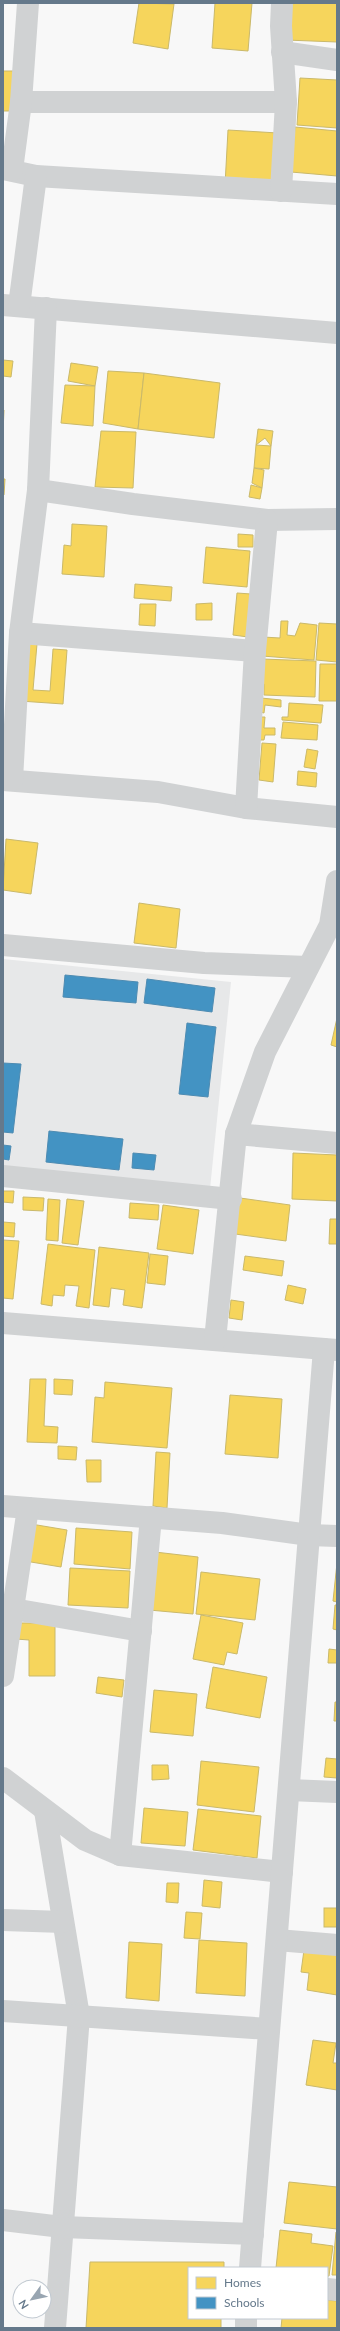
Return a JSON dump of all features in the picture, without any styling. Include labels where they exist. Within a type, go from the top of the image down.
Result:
[{"type":"street","points":[[28,3],[22,102],[8,170],[36,176],[337,194]]},
{"type":"street","points":[[281,191],[286,102],[282,52],[282,3]]},
{"type":"street","points":[[282,52],[337,60]]},
{"type":"street","points":[[22,102],[286,102]]},
{"type":"street","points":[[36,176],[11,306],[337,333]]},
{"type":"street","points":[[46,308],[38,490],[20,632],[8,780],[158,792],[246,808],[337,817]]},
{"type":"street","points":[[38,490],[133,504],[267,520],[337,519]]},
{"type":"street","points":[[246,808],[255,651],[267,520]]},
{"type":"street","points":[[20,632],[255,651]]},
{"type":"street","points":[[215,1340],[231,1199],[236,1134],[265,1052],[330,925],[337,881]]},
{"type":"street","points":[[3,945],[204,963],[308,967]]},
{"type":"street","points":[[236,1134],[337,1143]]},
{"type":"street","points":[[3,1176],[231,1199]]},
{"type":"street","points":[[3,1323],[331,1349],[309,1535],[250,2267]]},
{"type":"street","points":[[3,1506],[222,1523],[309,1535],[337,1536]]},
{"type":"street","points":[[3,1676],[28,1508]]},
{"type":"street","points":[[120,1855],[151,1517]]},
{"type":"street","points":[[14,1609],[141,1631]]},
{"type":"street","points":[[3,1778],[44,1811],[85,1840],[120,1855],[282,1872]]},
{"type":"street","points":[[289,1790],[337,1792]]},
{"type":"street","points":[[44,1811],[79,2016],[54,2328]]},
{"type":"street","points":[[3,1920],[63,1922]]},
{"type":"street","points":[[277,1940],[337,1945]]},
{"type":"street","points":[[3,2011],[269,2029]]},
{"type":"street","points":[[3,2220],[62,2227],[253,2234]]},
{"type":"shaded area","points":[[3,959],[231,982],[210,1189],[3,1168]]},
{"type":"building: Homes","points":[[139,3],[174,4],[168,49],[133,43]]},
{"type":"building: Homes","points":[[215,3],[252,3],[248,51],[212,48]]},
{"type":"building: Homes","points":[[288,3],[337,3],[337,42],[286,40]]},
{"type":"building: Homes","points":[[3,71],[19,71],[18,111],[3,111]]},
{"type":"building: Homes","points":[[300,78],[337,80],[337,128],[297,125]]},
{"type":"building: Homes","points":[[295,127],[337,131],[337,176],[291,172]]},
{"type":"building: Homes","points":[[228,130],[278,133],[276,188],[225,185]]},
{"type":"building: Homes","points":[[3,360],[13,361],[11,377],[3,376]]},
{"type":"building: Homes","points":[[71,363],[98,367],[95,386],[68,381]]},
{"type":"building: Homes","points":[[108,371],[144,373],[138,429],[103,423]]},
{"type":"building: Homes","points":[[144,373],[220,383],[214,438],[138,429]]},
{"type":"building: Homes","points":[[65,385],[95,386],[93,426],[61,423]]},
{"type":"building: Homes","points":[[3,410],[4,410],[3,432]]},
{"type":"building: Homes","points":[[258,429],[273,431],[271,446],[265,438],[256,445]]},
{"type":"building: Homes","points":[[101,431],[136,432],[133,488],[95,487]]},
{"type":"building: Homes","points":[[256,445],[271,446],[269,469],[254,468]]},
{"type":"building: Homes","points":[[254,468],[264,470],[262,488],[252,483]]},
{"type":"building: Homes","points":[[3,479],[5,479],[4,495],[3,495]]},
{"type":"building: Homes","points":[[251,485],[262,488],[260,499],[249,497]]},
{"type":"building: Homes","points":[[72,524],[107,526],[104,577],[62,574],[64,545],[71,546]]},
{"type":"building: Homes","points":[[238,534],[253,535],[253,547],[238,547]]},
{"type":"building: Homes","points":[[206,547],[250,551],[247,587],[203,583]]},
{"type":"building: Homes","points":[[135,584],[172,587],[171,601],[134,598]]},
{"type":"building: Homes","points":[[237,593],[251,594],[248,637],[233,635]]},
{"type":"building: Homes","points":[[212,603],[212,620],[196,620],[196,604]]},
{"type":"building: Homes","points":[[140,604],[156,604],[155,626],[139,625]]},
{"type":"building: Homes","points":[[281,621],[288,621],[287,635],[295,636],[300,623],[317,625],[314,660],[262,656],[263,637],[280,638]]},
{"type":"building: Homes","points":[[319,623],[337,624],[337,662],[316,660]]},
{"type":"building: Homes","points":[[24,642],[37,644],[33,690],[50,691],[53,649],[67,650],[63,704],[20,701]]},
{"type":"building: Homes","points":[[262,659],[316,661],[315,697],[264,695],[264,684],[261,684]]},
{"type":"building: Homes","points":[[320,664],[337,664],[337,701],[319,701]]},
{"type":"building: Homes","points":[[261,698],[281,700],[281,707],[265,705],[264,713],[260,712]]},
{"type":"building: Homes","points":[[289,703],[323,705],[321,723],[282,720],[282,717],[288,717]]},
{"type":"building: Homes","points":[[260,717],[265,717],[264,728],[275,728],[275,735],[265,735],[264,740],[259,740]]},
{"type":"building: Homes","points":[[283,722],[318,725],[317,740],[281,738]]},
{"type":"building: Homes","points":[[262,743],[276,744],[273,782],[259,780]]},
{"type":"building: Homes","points":[[307,749],[318,751],[315,769],[304,767]]},
{"type":"building: Homes","points":[[298,771],[317,773],[316,787],[297,785]]},
{"type":"building: Homes","points":[[6,839],[38,843],[31,894],[3,890]]},
{"type":"building: Homes","points":[[139,903],[180,909],[176,948],[134,943]]},
{"type":"building: Homes","points":[[337,1018],[337,1047],[331,1045]]},
{"type":"building: Homes","points":[[293,1153],[337,1155],[337,1201],[292,1199]]},
{"type":"building: Homes","points":[[3,1191],[14,1191],[13,1203],[3,1202]]},
{"type":"building: Homes","points":[[23,1197],[44,1198],[43,1211],[23,1210]]},
{"type":"building: Homes","points":[[233,1197],[290,1205],[286,1241],[228,1233]]},
{"type":"building: Homes","points":[[48,1199],[60,1200],[58,1241],[46,1240]]},
{"type":"building: Homes","points":[[67,1199],[84,1201],[78,1245],[62,1243]]},
{"type":"building: Homes","points":[[130,1203],[159,1205],[158,1220],[129,1218]]},
{"type":"building: Homes","points":[[163,1205],[199,1210],[193,1254],[157,1249]]},
{"type":"building: Homes","points":[[330,1219],[337,1219],[337,1244],[329,1244]]},
{"type":"building: Homes","points":[[3,1222],[15,1223],[14,1237],[3,1236]]},
{"type":"building: Homes","points":[[3,1240],[19,1241],[13,1299],[3,1298]]},
{"type":"building: Homes","points":[[48,1244],[95,1250],[89,1308],[76,1306],[79,1286],[65,1285],[64,1296],[53,1295],[52,1306],[41,1304]]},
{"type":"building: Homes","points":[[99,1247],[149,1253],[142,1308],[123,1305],[125,1290],[111,1288],[109,1307],[93,1305]]},
{"type":"building: Homes","points":[[150,1254],[168,1256],[165,1285],[147,1283]]},
{"type":"building: Homes","points":[[245,1256],[284,1261],[282,1276],[243,1270]]},
{"type":"building: Homes","points":[[288,1285],[306,1289],[303,1304],[285,1300]]},
{"type":"building: Homes","points":[[231,1300],[244,1302],[242,1320],[229,1318]]},
{"type":"building: Homes","points":[[30,1379],[46,1379],[44,1426],[58,1427],[57,1443],[27,1442]]},
{"type":"building: Homes","points":[[54,1379],[73,1380],[72,1395],[54,1394]]},
{"type":"building: Homes","points":[[105,1382],[172,1388],[167,1448],[92,1442],[95,1397],[104,1398]]},
{"type":"building: Homes","points":[[230,1395],[282,1399],[278,1458],[225,1454]]},
{"type":"building: Homes","points":[[58,1446],[77,1447],[76,1460],[58,1459]]},
{"type":"building: Homes","points":[[156,1452],[170,1453],[167,1508],[153,1506]]},
{"type":"building: Homes","points":[[86,1460],[101,1460],[101,1482],[87,1482]]},
{"type":"building: Homes","points":[[31,1524],[67,1530],[61,1567],[25,1561]]},
{"type":"building: Homes","points":[[76,1528],[132,1532],[130,1569],[74,1564]]},
{"type":"building: Homes","points":[[155,1552],[198,1557],[193,1614],[149,1610]]},
{"type":"building: Homes","points":[[337,1563],[337,1602],[333,1601]]},
{"type":"building: Homes","points":[[70,1568],[130,1571],[128,1608],[68,1605]]},
{"type":"building: Homes","points":[[201,1572],[260,1579],[255,1620],[196,1614]]},
{"type":"building: Homes","points":[[335,1605],[337,1605],[337,1630],[333,1629]]},
{"type":"building: Homes","points":[[201,1615],[243,1623],[237,1654],[227,1652],[224,1665],[193,1659]]},
{"type":"building: Homes","points":[[17,1623],[55,1623],[55,1676],[29,1676],[29,1640],[16,1639]]},
{"type":"building: Homes","points":[[329,1649],[337,1650],[337,1663],[328,1663]]},
{"type":"building: Homes","points":[[213,1667],[267,1677],[260,1718],[206,1708]]},
{"type":"building: Homes","points":[[98,1677],[124,1680],[122,1697],[96,1693]]},
{"type":"building: Homes","points":[[154,1690],[197,1694],[193,1736],[150,1732]]},
{"type":"building: Homes","points":[[335,1702],[337,1702],[337,1721],[334,1721]]},
{"type":"building: Homes","points":[[326,1758],[337,1759],[337,1778],[324,1777]]},
{"type":"building: Homes","points":[[201,1761],[259,1767],[254,1812],[197,1805]]},
{"type":"building: Homes","points":[[152,1765],[168,1765],[169,1779],[152,1780]]},
{"type":"building: Homes","points":[[144,1808],[188,1812],[185,1846],[141,1843]]},
{"type":"building: Homes","points":[[198,1809],[261,1816],[257,1858],[193,1850]]},
{"type":"building: Homes","points":[[204,1880],[222,1882],[220,1908],[202,1906]]},
{"type":"building: Homes","points":[[167,1883],[179,1883],[178,1903],[166,1902]]},
{"type":"building: Homes","points":[[324,1908],[337,1908],[337,1927],[324,1927]]},
{"type":"building: Homes","points":[[186,1912],[202,1913],[200,1939],[184,1938]]},
{"type":"building: Homes","points":[[199,1940],[247,1943],[245,1996],[196,1993]]},
{"type":"building: Homes","points":[[129,1942],[162,1944],[159,2001],[126,1998]]},
{"type":"building: Homes","points":[[304,1950],[337,1954],[337,1995],[307,1990],[309,1973],[301,1972]]},
{"type":"building: Homes","points":[[313,2040],[336,2043],[333,2063],[337,2063],[337,2090],[306,2085]]},
{"type":"building: Homes","points":[[289,2182],[337,2187],[337,2229],[284,2223]]},
{"type":"building: Homes","points":[[280,2230],[312,2234],[311,2243],[333,2246],[329,2276],[328,2267],[276,2267]]},
{"type":"building: Homes","points":[[336,2232],[337,2275],[332,2275]]},
{"type":"building: Homes","points":[[90,2262],[224,2262],[224,2267],[188,2267],[188,2319],[221,2319],[221,2328],[86,2328]]},
{"type":"building: Homes","points":[[328,2300],[337,2301],[337,2328],[281,2328],[282,2319],[328,2319]]},
{"type":"building: Schools","points":[[65,975],[138,982],[136,1003],[63,997]]},
{"type":"building: Schools","points":[[147,979],[215,988],[212,1012],[144,1003]]},
{"type":"building: Schools","points":[[187,1023],[216,1027],[208,1097],[179,1094]]},
{"type":"building: Schools","points":[[3,1063],[21,1064],[13,1133],[3,1132]]},
{"type":"building: Schools","points":[[49,1131],[123,1139],[119,1170],[46,1162]]},
{"type":"building: Schools","points":[[3,1145],[11,1146],[9,1160],[3,1159]]},
{"type":"building: Schools","points":[[133,1153],[156,1155],[154,1170],[132,1168]]}]
